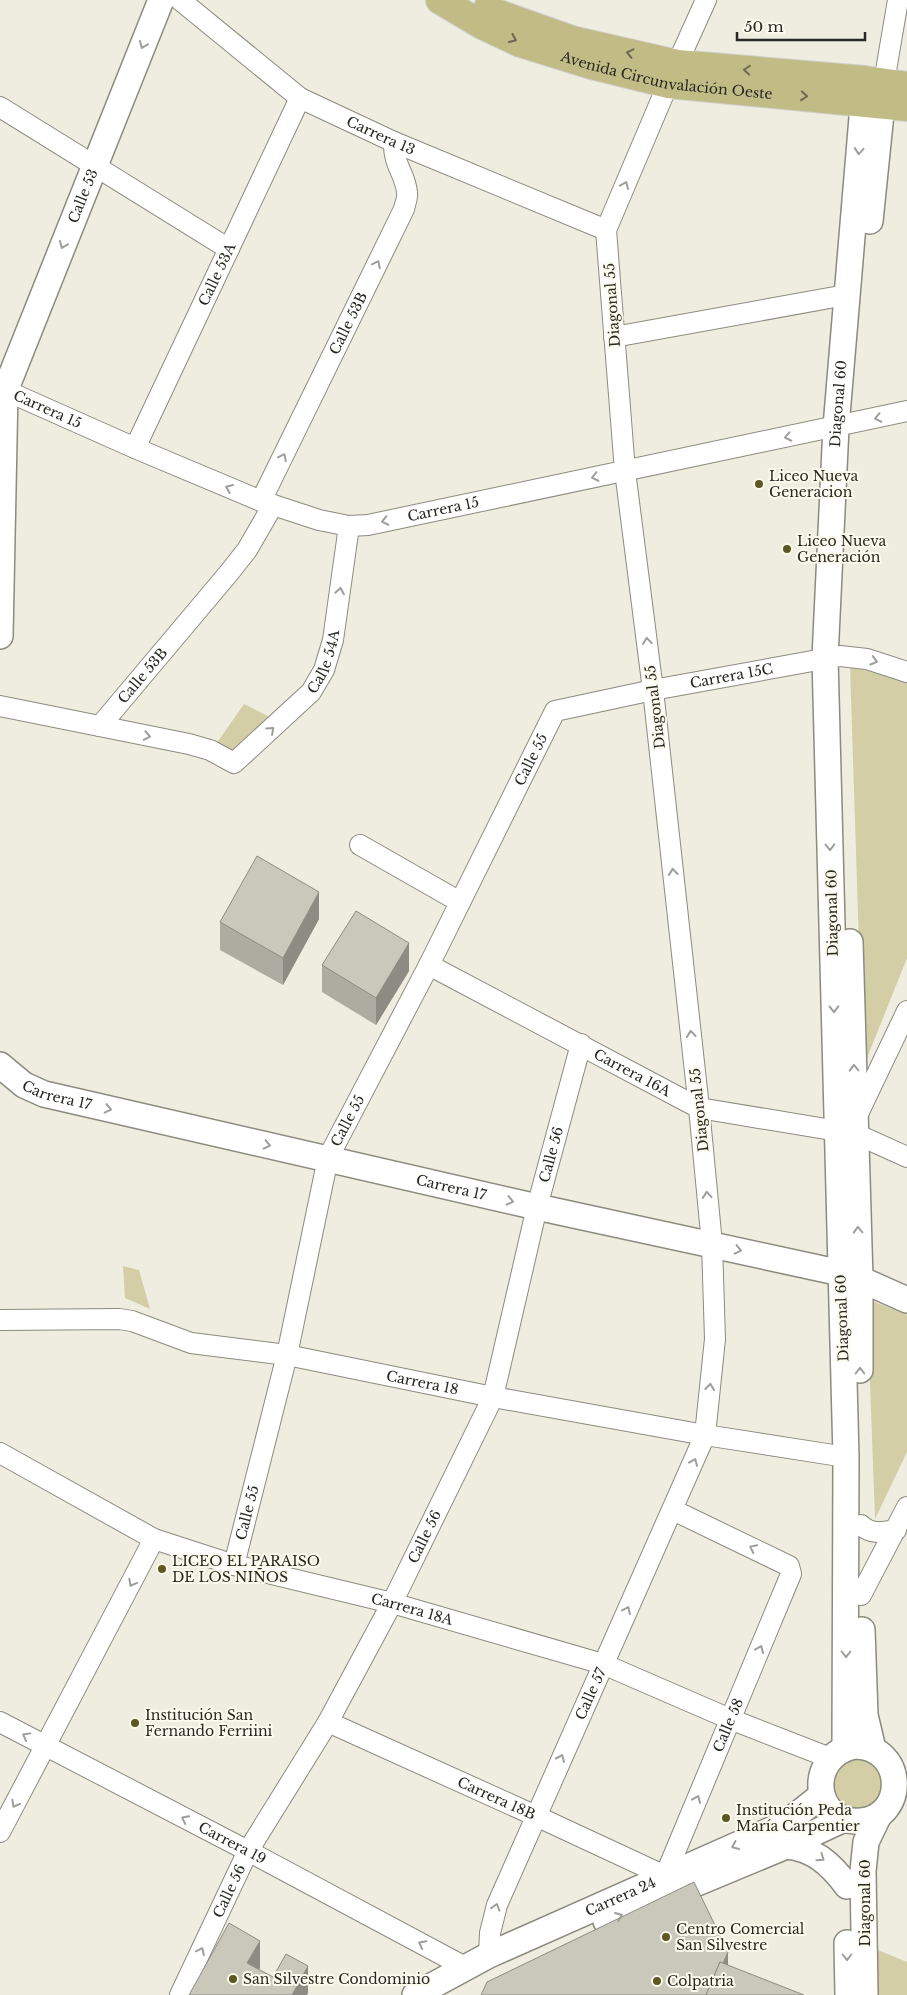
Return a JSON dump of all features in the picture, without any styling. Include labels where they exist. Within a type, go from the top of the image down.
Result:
[{"type":"main road","name":"Avenida Circunvalación Oeste","points":[[440,0],[482,25],[520,43],[591,65],[885,94]]},
{"type":"main road","name":"Avenida Circunvalación Oeste","points":[[476,0],[496,13],[673,74]]},
{"type":"street","name":"Calle 53","points":[[0,636],[3,390],[161,0]]},
{"type":"street","name":"Carrera 13","points":[[180,0],[300,98],[394,142],[606,230]]},
{"type":"street","name":"Diagonal 55","points":[[705,1435],[715,1339],[712,1244],[653,690],[625,471],[606,230],[706,0]]},
{"type":"street","points":[[885,94],[898,0]]},
{"type":"street","name":"Diagonal 60","points":[[837,1753],[850,1276],[849,1128],[832,657],[846,295],[885,94]]},
{"type":"street","name":"Diagonal 60","points":[[842,425],[885,94]]},
{"type":"street","name":"Calle 53A","points":[[135,448],[300,98]]},
{"type":"street","points":[[0,107],[229,249]]},
{"type":"street","name":"Calle 53B","points":[[100,726],[251,544],[267,503],[404,209],[408,194],[405,181],[395,161],[394,142]]},
{"type":"street","points":[[614,338],[846,295]]},
{"type":"street","name":"Carrera 15","points":[[3,390],[267,503],[319,520],[349,526],[368,525],[907,411]]},
{"type":"street","name":"Calle 54A","points":[[100,726],[210,750],[234,763],[311,692],[324,670],[333,640],[349,526]]},
{"type":"street","name":"Carrera 15C","points":[[555,712],[653,690],[832,657],[867,659],[907,672]]},
{"type":"street","points":[[0,706],[100,726]]},
{"type":"street","name":"Calle 55","points":[[234,1565],[287,1355],[328,1158],[429,965],[555,712]]},
{"type":"street","points":[[360,845],[460,902]]},
{"type":"street","name":"Carrera 16A","points":[[429,965],[699,1108],[849,1128],[907,1157]]},
{"type":"street","points":[[849,1128],[907,1011]]},
{"type":"street","name":"Calle 56","points":[[180,1995],[248,1851],[328,1722],[392,1603],[493,1397],[537,1207],[581,1044]]},
{"type":"street","name":"Carrera 17","points":[[0,1065],[24,1085],[44,1094],[537,1207],[712,1244],[850,1276],[907,1300]]},
{"type":"street","name":"Diagonal 60","points":[[850,1276],[861,1525],[865,1715],[873,1749]]},
{"type":"street","name":"Carrera 18","points":[[0,1320],[119,1319],[191,1343],[287,1355],[493,1397],[705,1435],[846,1457]]},
{"type":"street","name":"Calle 57","points":[[489,1955],[490,1933],[496,1905],[705,1435]]},
{"type":"street","name":"Carrera 18A","points":[[0,1453],[154,1539],[234,1565],[392,1603],[603,1664],[730,1719],[837,1753]]},
{"type":"street","points":[[861,1595],[907,1507]]},
{"type":"street","name":"Calle 58","points":[[665,1876],[791,1574],[789,1566],[673,1510]]},
{"type":"street","points":[[861,1525],[872,1532],[896,1530]]},
{"type":"street","points":[[0,1832],[154,1539]]},
{"type":"street","name":"Carrera 19","points":[[0,1722],[465,1967]]},
{"type":"street","name":"Carrera 18B","points":[[328,1722],[665,1876]]},
{"type":"street","points":[[864,1746],[873,1749],[882,1754],[889,1762],[901,1793],[879,1815],[864,1821],[849,1821],[832,1811],[822,1795],[820,1781],[823,1769],[837,1753],[864,1746]]},
{"type":"street","name":"Carrera 24","points":[[415,1995],[489,1955],[773,1829],[794,1817],[822,1795]]},
{"type":"street","name":"Diagonal 60","points":[[865,1995],[863,1871],[866,1842],[879,1815]]},
{"type":"street","name":"Diagonal 60","points":[[848,1995],[847,1886],[849,1821]]},
{"type":"street","name":"Carrera 24","points":[[448,1995],[552,1943],[849,1821]]},
{"type":"street","points":[[786,1846],[799,1847],[820,1858],[838,1873],[847,1886]]},
{"type":"shaded area","points":[[850,666],[907,682],[907,958],[863,1068]]},
{"type":"shaded area","points":[[244,704],[268,716],[232,757],[214,747]]},
{"type":"shaded area","points":[[123,1266],[139,1270],[150,1309],[125,1298]]},
{"type":"shaded area","points":[[867,1299],[907,1315],[907,1452],[875,1519]]},
{"type":"shaded area","points":[[860,1756],[876,1765],[882,1781],[881,1790],[878,1798],[865,1809],[849,1809],[837,1799],[832,1791],[836,1766]]},
{"type":"shaded area","points":[[873,1948],[907,1962],[907,1995],[875,1995]]},
{"type":"building","points":[[257,856],[319,892],[283,958],[220,922]]},
{"type":"building","points":[[356,911],[409,943],[376,998],[322,965]]},
{"type":"building","name":"Centro Comercial San Silvestre","points":[[694,1882],[728,1952],[723,1963],[720,1962],[706,1995],[481,1995],[487,1982]]},
{"type":"building","points":[[229,1923],[260,1941],[247,1963],[273,1977],[286,1954],[308,1966],[292,1995],[189,1995]]},
{"type":"building","points":[[720,1962],[804,1995],[706,1995]]},
{"type":"place","name":"Liceo Nueva Generacion","points":[[759,484]]},
{"type":"place","name":"Liceo Nueva Generación","points":[[787,549]]},
{"type":"place","name":"LICEO EL PARAISO DE LOS NIÑOS","points":[[162,1569]]},
{"type":"place","name":"Institución San Fernando Ferriini","points":[[135,1723]]},
{"type":"place","name":"Institución Peda María Carpentier","points":[[726,1818]]},
{"type":"place","name":"Centro Comercial San Silvestre","points":[[666,1937]]},
{"type":"place","name":"San Silvestre Condominio","points":[[233,1979]]},
{"type":"place","name":"Colpatria","points":[[657,1981]]}]
